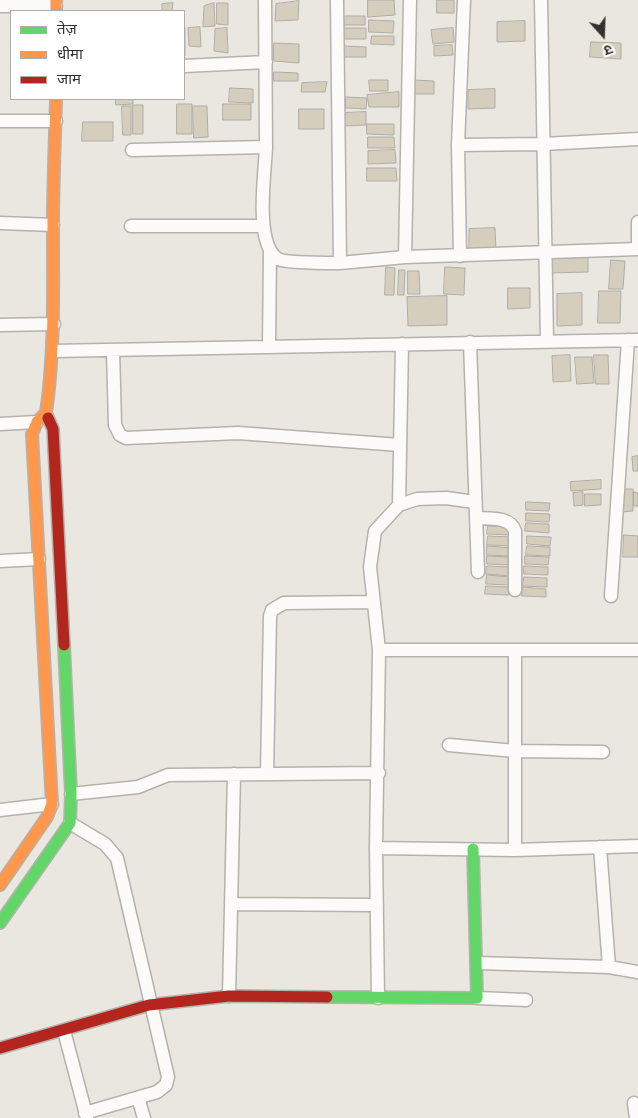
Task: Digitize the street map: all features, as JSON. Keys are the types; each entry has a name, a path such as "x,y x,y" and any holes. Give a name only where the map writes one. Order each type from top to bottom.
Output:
{"street":[{"path":"265,0 266,147 263,226 270,252 269,347"},
{"path":"337,0 340,263"},
{"path":"405,257 410,0"},
{"path":"460,256 458,145 464,0"},
{"path":"541,0 547,341"},
{"path":"0,6 56,6"},
{"path":"185,66 266,62"},
{"path":"0,923 70,823 72,794 53,429 46,413 54,324 53,224 56,100"},
{"path":"0,120 56,121"},
{"path":"458,145 543,144 638,139"},
{"path":"132,150 266,147"},
{"path":"270,252 280,260 340,263 405,257 638,249 638,222"},
{"path":"0,223 53,224"},
{"path":"131,226 263,226"},
{"path":"0,324 54,324"},
{"path":"53,351 633,340 611,596"},
{"path":"470,342 478,572"},
{"path":"399,505 402,344"},
{"path":"113,350 115,425 120,435 126,438 238,434 400,445"},
{"path":"0,885 47,817 52,804 32,434 36,422 46,413"},
{"path":"0,424 36,422"},
{"path":"378,998 376,848 379,773 379,650 370,567 375,531 399,505 417,499 446,498 475,502"},
{"path":"476,518 508,521 512,524 515,531 515,590"},
{"path":"0,561 39,560"},
{"path":"266,774 270,616 272,610 284,603 374,602"},
{"path":"379,650 638,650"},
{"path":"515,651 516,850"},
{"path":"449,745 515,751 603,752"},
{"path":"72,794 138,787 168,775 379,773"},
{"path":"229,996 234,774"},
{"path":"0,810 52,804"},
{"path":"64,1031 86,1116 157,1092 166,1085 168,1077 117,858 105,844 70,823"},
{"path":"376,848 516,850 638,846"},
{"path":"600,847 609,967"},
{"path":"473,849 478,998"},
{"path":"231,904 377,905"},
{"path":"477,963 609,967 638,972"},
{"path":"0,1048 150,1005 229,996 526,1000"},
{"path":"138,1098 144,1118"},
{"path":"634,1102 636,1118"}],"building":[{"path":"368,0 394,0 395,15 368,17"},
{"path":"437,0 454,0 454,13 437,13"},
{"path":"299,1 298,20 275,21 276,4"},
{"path":"173,3 172,10 162,10 162,4"},
{"path":"214,3 215,26 203,27 204,6"},
{"path":"217,3 228,3 228,25 217,24"},
{"path":"344,16 365,16 365,25 344,25"},
{"path":"369,20 394,21 393,33 369,32"},
{"path":"525,21 525,41 497,42 497,22"},
{"path":"200,27 201,47 189,46 188,28"},
{"path":"227,28 228,53 214,51 215,29"},
{"path":"343,28 366,28 366,39 343,39"},
{"path":"453,28 454,42 433,44 431,30"},
{"path":"372,36 394,36 394,45 371,44"},
{"path":"591,42 621,43 621,59 590,57"},
{"path":"274,43 299,44 299,63 274,61"},
{"path":"452,45 453,55 434,56 434,46"},
{"path":"343,46 366,47 366,57 343,57"},
{"path":"274,72 298,73 298,81 274,81"},
{"path":"369,80 388,80 388,91 370,91"},
{"path":"413,80 434,81 434,94 413,94"},
{"path":"327,82 325,92 301,92 302,83"},
{"path":"230,88 253,89 253,103 229,102"},
{"path":"495,89 495,108 468,109 468,90"},
{"path":"399,92 399,107 369,107 367,95"},
{"path":"346,97 367,98 366,109 346,108"},
{"path":"116,100 133,100 133,104 116,105"},
{"path":"177,104 192,104 192,134 177,134"},
{"path":"223,104 251,104 251,120 223,120"},
{"path":"133,105 143,105 143,134 133,134"},
{"path":"122,106 131,106 131,135 123,135"},
{"path":"193,106 207,106 208,137 194,138"},
{"path":"299,109 324,109 324,129 299,129"},
{"path":"366,112 366,125 344,126 343,113"},
{"path":"83,122 113,122 113,141 82,141"},
{"path":"367,124 394,124 394,135 367,134"},
{"path":"368,137 394,137 395,148 368,148"},
{"path":"395,150 396,163 368,164 368,151"},
{"path":"367,168 396,168 397,181 367,181"},
{"path":"495,228 496,250 469,251 469,229"},
{"path":"588,258 588,272 548,273 548,259"},
{"path":"611,260 625,261 623,289 609,289"},
{"path":"386,267 395,268 394,295 385,295"},
{"path":"445,267 465,268 464,295 444,294"},
{"path":"399,270 405,270 404,295 398,295"},
{"path":"408,271 419,271 420,294 408,294"},
{"path":"508,288 530,288 530,308 508,309"},
{"path":"599,291 621,291 620,323 598,323"},
{"path":"582,293 582,325 557,326 557,294"},
{"path":"447,296 447,325 408,326 407,297"},
{"path":"570,355 571,381 553,382 552,356"},
{"path":"594,355 608,355 609,384 596,384"},
{"path":"575,357 592,357 594,383 577,384"},
{"path":"638,456 638,471 633,471 632,457"},
{"path":"601,480 601,489 571,491 570,482"},
{"path":"620,489 633,489 633,511 621,512"},
{"path":"583,492 583,505 574,506 573,493"},
{"path":"634,492 638,493 638,506 634,506"},
{"path":"585,494 601,494 601,505 585,506"},
{"path":"526,502 550,503 549,511 526,510"},
{"path":"526,513 550,514 549,522 526,521"},
{"path":"526,523 549,524 549,533 525,531"},
{"path":"488,526 511,527 511,535 487,534"},
{"path":"624,535 638,536 638,557 623,557"},
{"path":"488,536 511,537 511,546 487,545"},
{"path":"527,536 551,537 550,546 527,544"},
{"path":"487,546 510,548 510,556 487,555"},
{"path":"527,546 550,547 550,556 526,555"},
{"path":"487,556 511,557 510,565 487,564"},
{"path":"525,556 549,557 548,565 525,564"},
{"path":"487,566 510,567 510,576 486,574"},
{"path":"524,566 548,567 548,575 524,574"},
{"path":"487,575 510,577 510,585 486,584"},
{"path":"524,577 547,578 547,587 523,586"},
{"path":"486,586 509,587 509,595 485,594"},
{"path":"523,587 546,589 546,597 522,596"}],"traffic: fast":[{"path":"0,923 70,823 71,794 64,645"},
{"path":"327,997 477,998 473,849"}],"traffic: slow":[{"path":"56,0 56,10"},
{"path":"48,418 46,413 53,320 56,100"},
{"path":"0,885 47,817 52,804 32,434 37,422 46,413"}],"traffic: jam":[{"path":"48,418 53,429 64,645"},
{"path":"0,1048 149,1005 229,996 327,997"}]}
